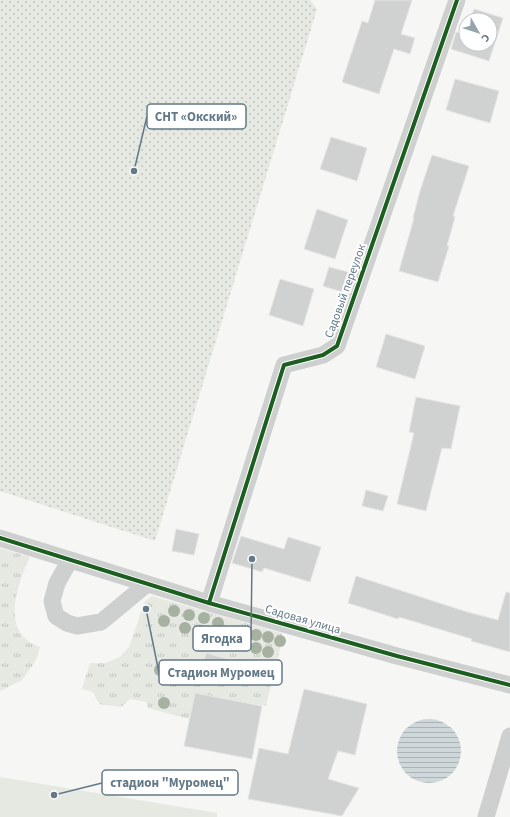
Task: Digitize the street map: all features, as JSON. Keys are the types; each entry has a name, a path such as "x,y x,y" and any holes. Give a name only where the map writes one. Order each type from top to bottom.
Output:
{"street":[{"name":"Садовый переулок","path":"209,603 284,365 323,355 337,346 457,0"},
{"name":"Садовая улица","path":"0,538 209,603 397,656 510,685"},
{"path":"70,560 57,583 52,602 56,616 67,623 77,626 101,622 147,584"},
{"path":"486,817 510,736"}],"green space":[{"path":"0,0 310,0 317,9 155,541 0,491"},
{"path":"0,548 30,557 16,595 16,620 20,632 28,641 40,647 36,660 22,680 0,691"},
{"path":"152,596 281,633 283,637 266,706 195,693 189,719 148,708 146,702 130,699 121,707 99,704 93,692 82,689 90,663 106,663 121,656 129,647 145,601"},
{"path":"0,777 217,813 217,817 0,817"}],"shaded area":[{"path":"429,719 441,722 452,728 458,739 461,751 458,763 452,774 441,780 429,783 417,780 406,774 400,763 397,751 400,739 406,728 417,722"}],"building":[{"path":"375,0 412,0 401,34 415,38 410,54 394,49 379,94 342,82 362,21 368,23"},
{"path":"474,9 484,12 473,12"},
{"path":"498,16 503,18 498,33"},
{"path":"456,32 458,33 458,51 451,49"},
{"path":"460,52 492,52 489,61"},
{"path":"455,79 499,91 490,123 446,110"},
{"path":"331,137 367,148 357,181 320,169"},
{"path":"432,155 469,166 453,216 455,217 447,246 449,246 438,282 399,271 420,191"},
{"path":"317,209 348,220 335,259 304,249"},
{"path":"329,267 348,272 342,292 323,286"},
{"path":"280,279 314,289 303,326 269,315"},
{"path":"386,334 425,346 415,379 376,367"},
{"path":"416,397 460,406 451,449 442,448 426,511 397,504 414,433 409,432"},
{"path":"366,490 388,496 383,511 362,506"},
{"path":"176,529 199,534 194,555 172,551"},
{"path":"241,536 284,549 288,537 321,547 310,582 264,568 262,572 232,563"},
{"path":"356,576 467,612 498,620 506,592 510,593 510,652 471,641 472,639 399,617 398,619 348,603"},
{"path":"206,653 231,660 226,675 202,668"},
{"path":"304,689 367,704 355,755 338,751 328,779 359,788 342,816 248,799 259,748 288,754"},
{"path":"195,693 262,706 252,759 184,746"}],"cycle path":[{"path":"209,603 284,365 323,355 337,346 457,0"},
{"path":"0,538 209,603 397,656 510,685"}],"place":[{"name":"СНТ «Окский»","path":"134,171"},
{"name":"Ягодка","path":"252,559"},
{"name":"Стадион Муромец","path":"146,609"},
{"name":"стадион \"Муромец\"","path":"54,795"}]}
